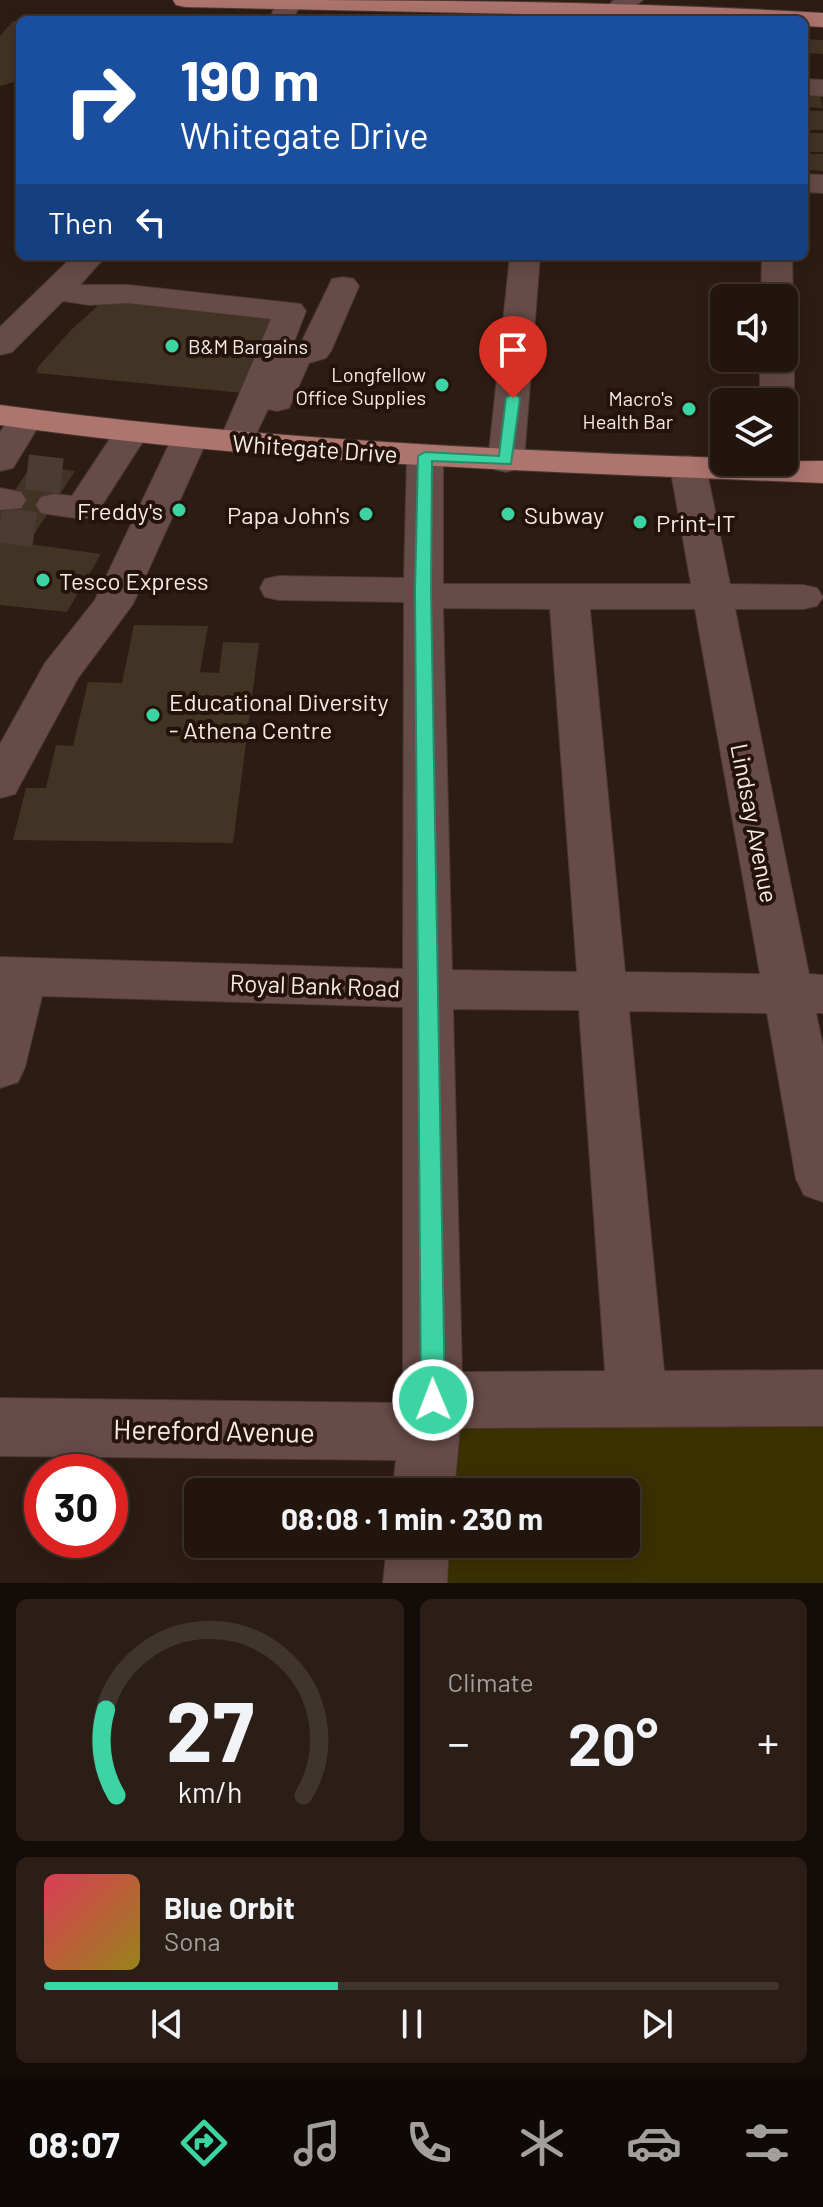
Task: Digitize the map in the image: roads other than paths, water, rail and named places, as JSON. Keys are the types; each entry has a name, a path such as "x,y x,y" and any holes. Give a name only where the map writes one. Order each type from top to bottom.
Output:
{"main road":[{"path":"185,0 286,7 621,6 733,16"},
{"name":"Whitegate Drive","path":"13,417 190,438 425,456 710,467"},
{"name":"Whitegate Drive","path":"798,469 823,472"}],"street":[{"path":"6,333 87,260"},
{"path":"506,461 525,260"},
{"path":"777,260 777,284"},
{"path":"248,443 295,357 314,351 343,286"},
{"path":"57,290 90,296 128,294 290,311 248,443"},
{"path":"7,480 13,417"},
{"path":"70,500 131,432"},
{"path":"0,783 60,673 113,604 190,438"},
{"path":"424,1478 431,1416 423,593 425,456"},
{"name":"Lindsay Avenue","path":"688,467 712,597 805,994 823,1179"},
{"path":"279,588 569,597 803,597"},
{"path":"569,597 637,1399"},
{"path":"0,1067 11,976"},
{"name":"Royal Bank Road","path":"11,976 428,989 805,994"},
{"name":"Hereford Avenue","path":"0,1427 431,1416 637,1399 823,1398"},
{"path":"415,1583 417,1558"}],"tunnel":[{"path":"27,472 73,477"},
{"path":"0,525 37,530"}],"place":[{"name":"B&M Bargains","path":"172,346"},
{"name":"Longfellow Office Supplies","path":"442,385"},
{"name":"Macro's Health Bar","path":"689,409"},
{"name":"Freddy's","path":"179,510"},
{"name":"Papa John's","path":"366,514"},
{"name":"Subway","path":"508,514"},
{"name":"Print-IT","path":"640,522"},
{"name":"Tesco Express","path":"43,580"},
{"name":"Educational Diversity - Athena Centre","path":"153,715"}]}
